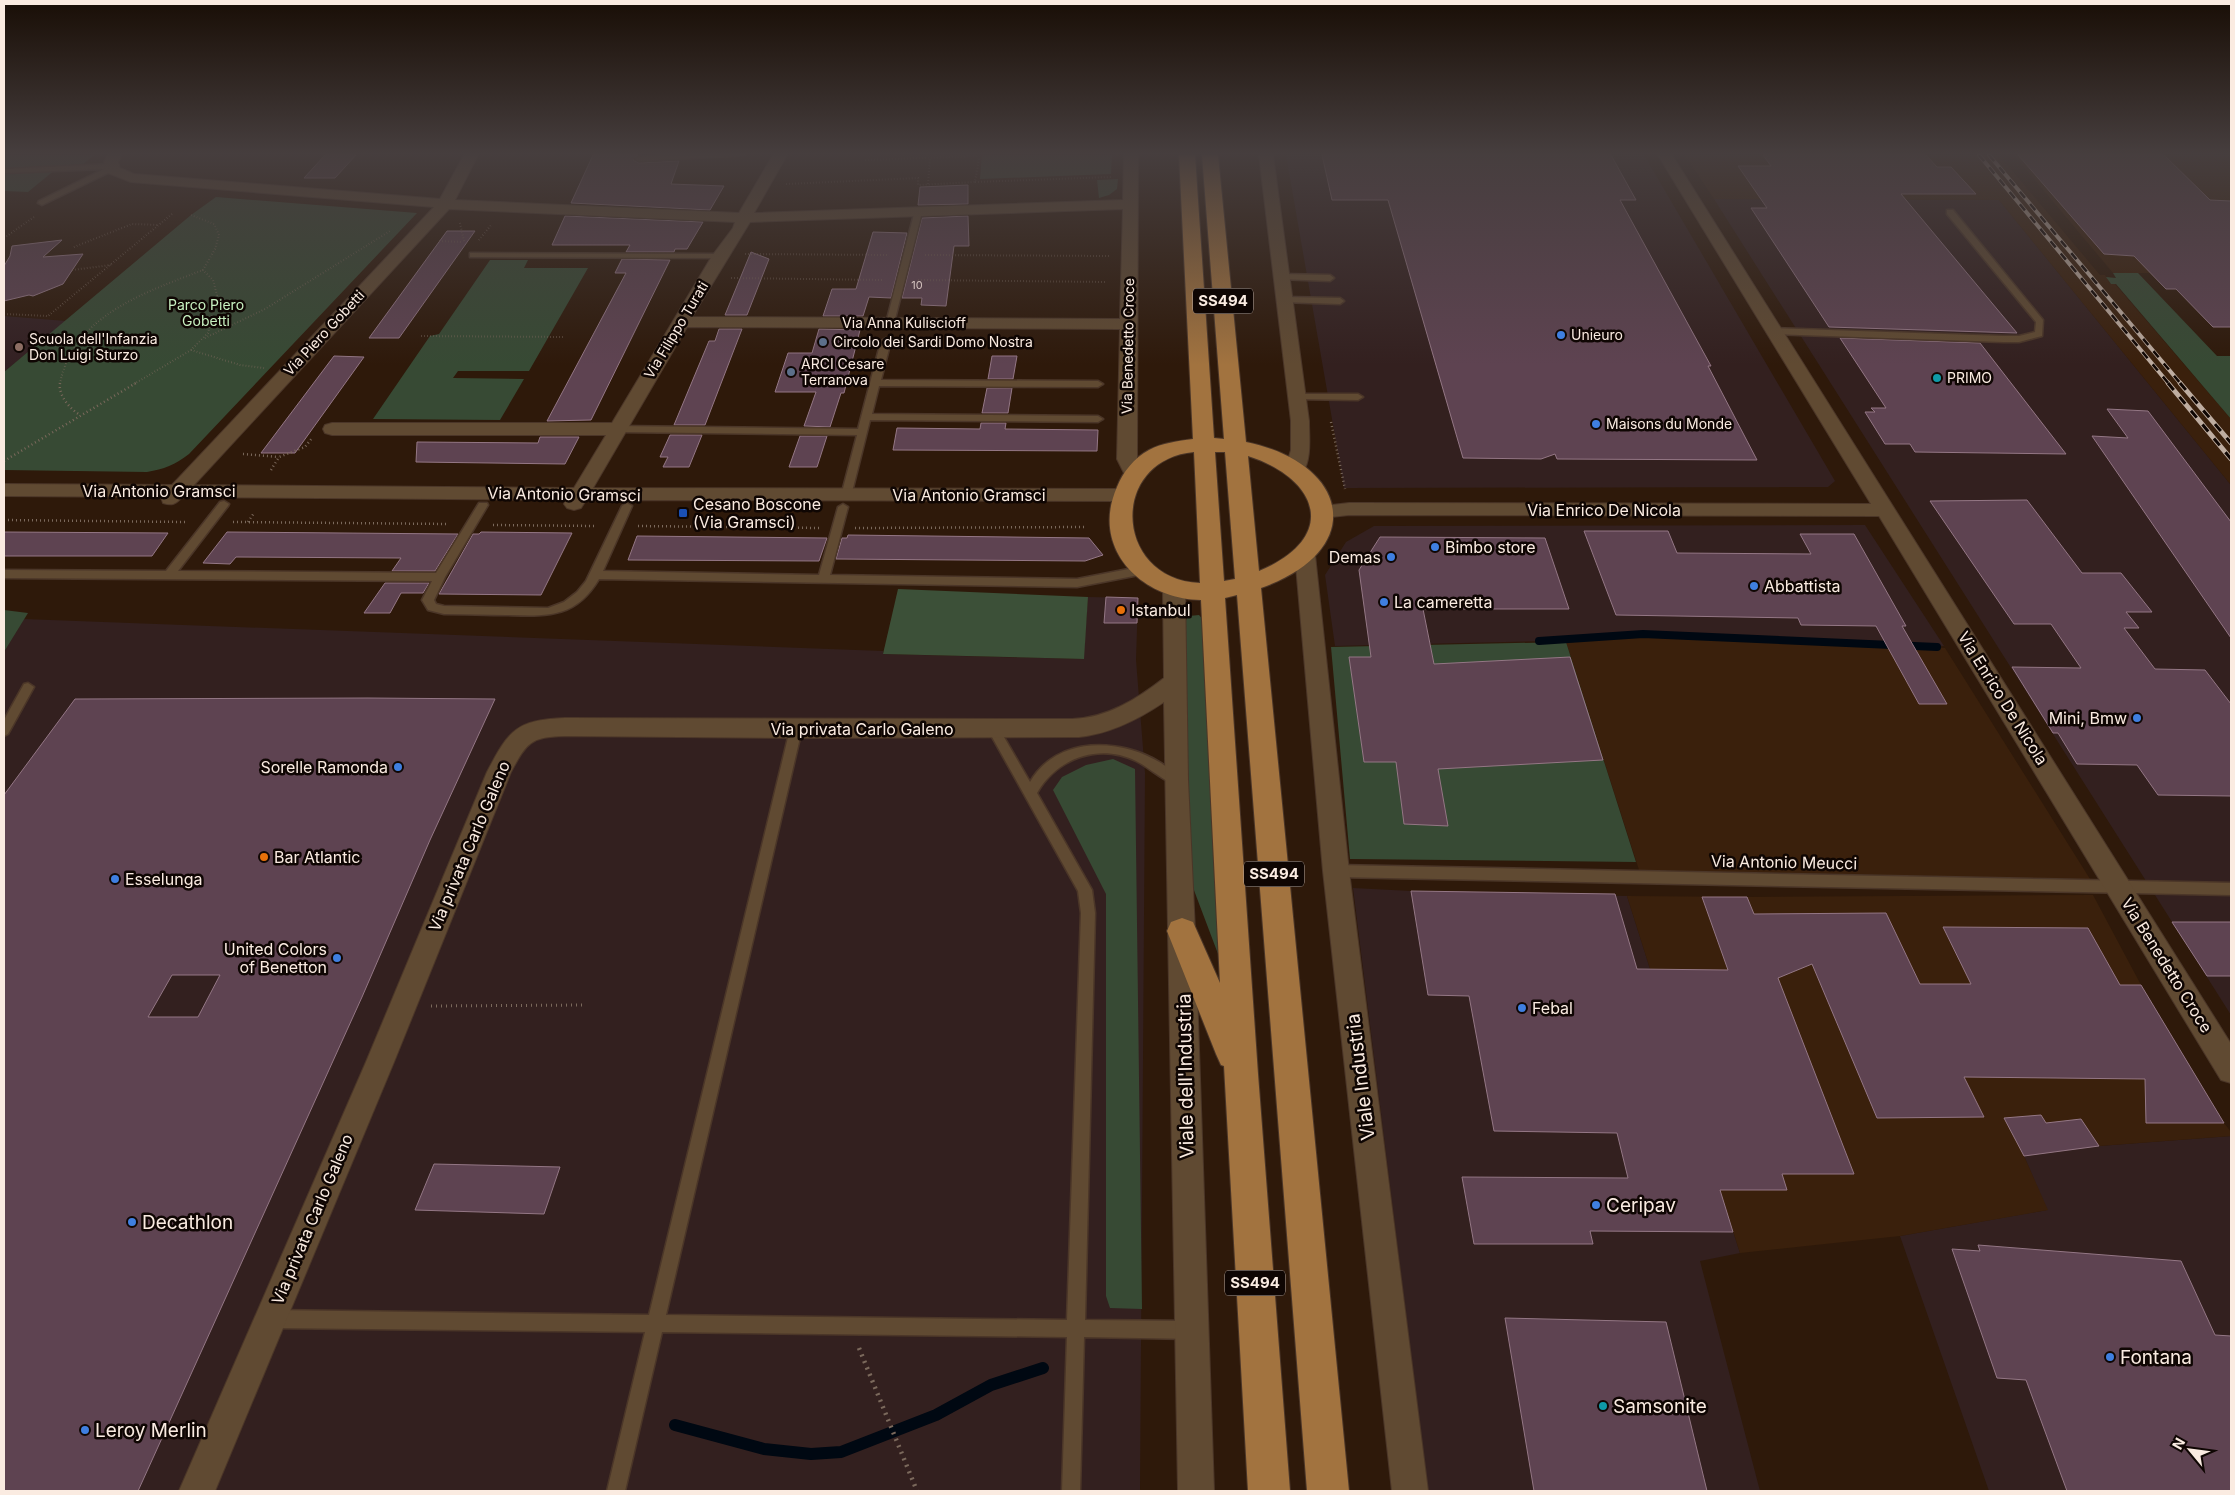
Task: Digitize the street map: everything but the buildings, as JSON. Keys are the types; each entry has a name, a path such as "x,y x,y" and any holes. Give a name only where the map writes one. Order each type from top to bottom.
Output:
{"main road":[{"name":"SS494","path":"1192,225 1241,1074 1269,1491"},
{"name":"SS494","path":"1216,225 1328,1491"},
{"path":"1204,445 1236,446 1271,457 1294,470 1316,492 1322,512 1320,531 1314,544 1305,555 1294,563 1248,586 1212,591 1174,589 1144,570 1131,555 1124,542 1127,493 1146,461 1167,450 1204,445"},
{"path":"1182,931 1241,1074"}],"street":[{"name":"Via Piero Gobetti","path":"172,497 425,225"},
{"name":"Via Filippo Turati","path":"577,499 720,256 742,225"},
{"name":"Via Benedetto Croce","path":"1127,493 1129,225"},
{"path":"1275,225 1300,421 1300,450 1294,470"},
{"name":"Via Enrico De Nicola","path":"1708,225 1887,510 2118,886"},
{"name":"Via Anna Kuliscioff","path":"681,322 1127,324"},
{"path":"332,428 617,429"},
{"name":"Via Antonio Gramsci","path":"4,490 172,497 845,501"},
{"name":"Via Antonio Gramsci","path":"4,503 172,497 224,504 483,505 577,499 627,506 1127,493"},
{"name":"Via Enrico De Nicola","path":"1322,512 1349,509 1887,510"},
{"name":"Viale Industria","path":"1305,555 1336,871 1410,1491"},
{"path":"1174,589 1175,671"},
{"name":"Via privata Carlo Galeno","path":"197,1491 380,1062 489,795 499,772 518,739 524,733 536,728 557,727 796,729 1065,728 1093,726 1123,715 1154,698 1175,671"},
{"name":"Viale dell'Industria","path":"1175,671 1176,780 1182,931 1196,1491"},
{"name":"Via Benedetto Croce","path":"2118,886 2231,1070"}],"lane":[{"path":"890,323 915,225"},
{"path":"1774,331 2003,339 2026,338 2039,334 2040,322 1960,225"},
{"path":"474,255 720,256"},
{"path":"1282,277 1330,278"},
{"path":"1284,300 1340,301"},
{"path":"824,578 886,341"},
{"path":"876,382 1098,384"},
{"path":"1297,397 1358,397"},
{"path":"867,417 1098,419"},
{"path":"617,429 863,432"},
{"path":"168,575 224,504"},
{"path":"483,505 439,577 428,600 432,607 444,610 548,612 574,602 586,590 595,575 627,506"},
{"path":"595,575 1077,583 1144,570"},
{"path":"4,574 439,577"},
{"path":"4,731 28,687"},
{"path":"993,728 1085,890 1088,913 1071,1491"},
{"path":"616,1491 796,729"},
{"path":"1030,793 1035,781 1045,769 1069,753 1106,748 1126,752 1157,767 1176,780"},
{"name":"Via Antonio Meucci","path":"1336,871 2231,889"},
{"path":"270,1319 1192,1330"}],"path":[{"path":"4,238 22,225"},
{"path":"74,247 130,225"},
{"path":"153,225 159,225"},
{"path":"4,314 48,316 159,225"},
{"path":"80,415 70,409 59,387 68,354 82,334 116,308 140,295 203,270 218,242 218,230 212,225"},
{"path":"4,461 191,350 203,340 266,309 392,229"},
{"path":"410,241 478,242 474,255"},
{"path":"72,270 112,265"},
{"path":"203,270 214,280 218,295 208,333 203,340"},
{"path":"421,336 563,337"},
{"path":"191,350 240,365 289,371"},
{"path":"1332,422 1349,509"},
{"path":"237,454 280,457 305,447 317,433 332,428"},
{"path":"276,472 270,470 280,457"},
{"path":"248,522 254,513"},
{"path":"4,520 837,528 1087,527"},
{"path":"460,1006 586,1005"},
{"path":"850,1327 917,1491"}],"shaded area":[{"path":"1298,225 1685,225 1835,481 1828,487 1344,488"},
{"path":"1730,225 2019,225 2231,485 2231,1015"},
{"path":"2019,225 2058,225 2100,275 2105,275 2111,284 2115,284 2231,419 2231,485"},
{"path":"2073,225 2231,225 2231,273 2113,273"},
{"name":"Scuola dell'Infanzia Don Luigi Sturzo","path":"4,316 66,321 4,372"},
{"path":"1865,525 1944,646 1642,633 1548,641 1335,646 1325,575 1346,542 1374,526"},
{"path":"1088,597 1138,598 1136,660 1145,773 1140,1491 4,1491 4,652 24,619 883,651 883,654 1083,659"},
{"path":"1644,636 1945,648 2090,879 1639,870 1566,642"},
{"path":"1353,888 1627,896 1740,1253 1700,1261 1760,1491 1428,1491"},
{"path":"2093,895 2141,985 2231,1132 2231,1136 2099,1146 2024,1156 2048,1210 1900,1236 1740,1253 1627,896"},
{"path":"2231,1136 2231,1491 1989,1491 1900,1236 2047,1210 2024,1156 2099,1146"}],"green space":[{"name":"Parco Piero Gobetti","path":"179,225 406,225 189,454 164,468 147,472 4,470 4,372"},
{"path":"490,260 528,260 524,268 588,268 529,371 458,371 453,378 524,379 500,420 373,419 430,336 439,334"},
{"path":"2113,273 2138,273 2217,356 2231,356 2231,419 2116,284 2111,284 2106,277 2116,278"},
{"path":"898,589 1088,597 1084,659 883,654"},
{"path":"4,610 28,613 4,652"},
{"path":"1199,615 1206,623 1226,975 1192,885 1183,624 1189,616"},
{"path":"1566,642 1636,862 1350,859 1331,647"},
{"path":"1113,759 1135,769 1142,1309 1110,1308 1106,1296 1106,894 1053,790 1062,777 1086,765"}],"waterway":[{"path":"1539,641 1643,634 1937,647"},
{"path":"675,1425 764,1449 811,1454 841,1452 936,1415 991,1385 1043,1368"}],"railway":[{"path":"2037,225 2169,384"},
{"path":"2047,225 2181,384"},
{"path":"2168,383 2231,459"},
{"path":"2180,383 2231,443"}],"place":[{"name":"Unieuro","path":"1561,335"},
{"name":"Circolo dei Sardi Domo Nostra","path":"823,342"},
{"name":"Scuola dell'Infanzia Don Luigi Sturzo","path":"19,347"},
{"name":"ARCI Cesare Terranova","path":"791,372"},
{"name":"PRIMO","path":"1937,378"},
{"name":"Maisons du Monde","path":"1596,424"},
{"name":"Cesano Boscone (Via Gramsci)","path":"683,513"},
{"name":"Bimbo store","path":"1435,547"},
{"name":"Demas","path":"1391,557"},
{"name":"Abbattista","path":"1754,586"},
{"name":"La cameretta","path":"1384,602"},
{"name":"Istanbul","path":"1121,610"},
{"name":"Mini, Bmw","path":"2137,718"},
{"name":"Sorelle Ramonda","path":"398,767"},
{"name":"Bar Atlantic","path":"264,857"},
{"name":"Esselunga","path":"115,879"},
{"name":"United Colors of Benetton","path":"337,958"},
{"name":"Febal","path":"1522,1008"},
{"name":"Ceripav","path":"1596,1205"},
{"name":"Decathlon","path":"132,1222"},
{"name":"Fontana","path":"2110,1357"},
{"name":"Samsonite","path":"1603,1406"},
{"name":"Leroy Merlin","path":"85,1430"}]}
